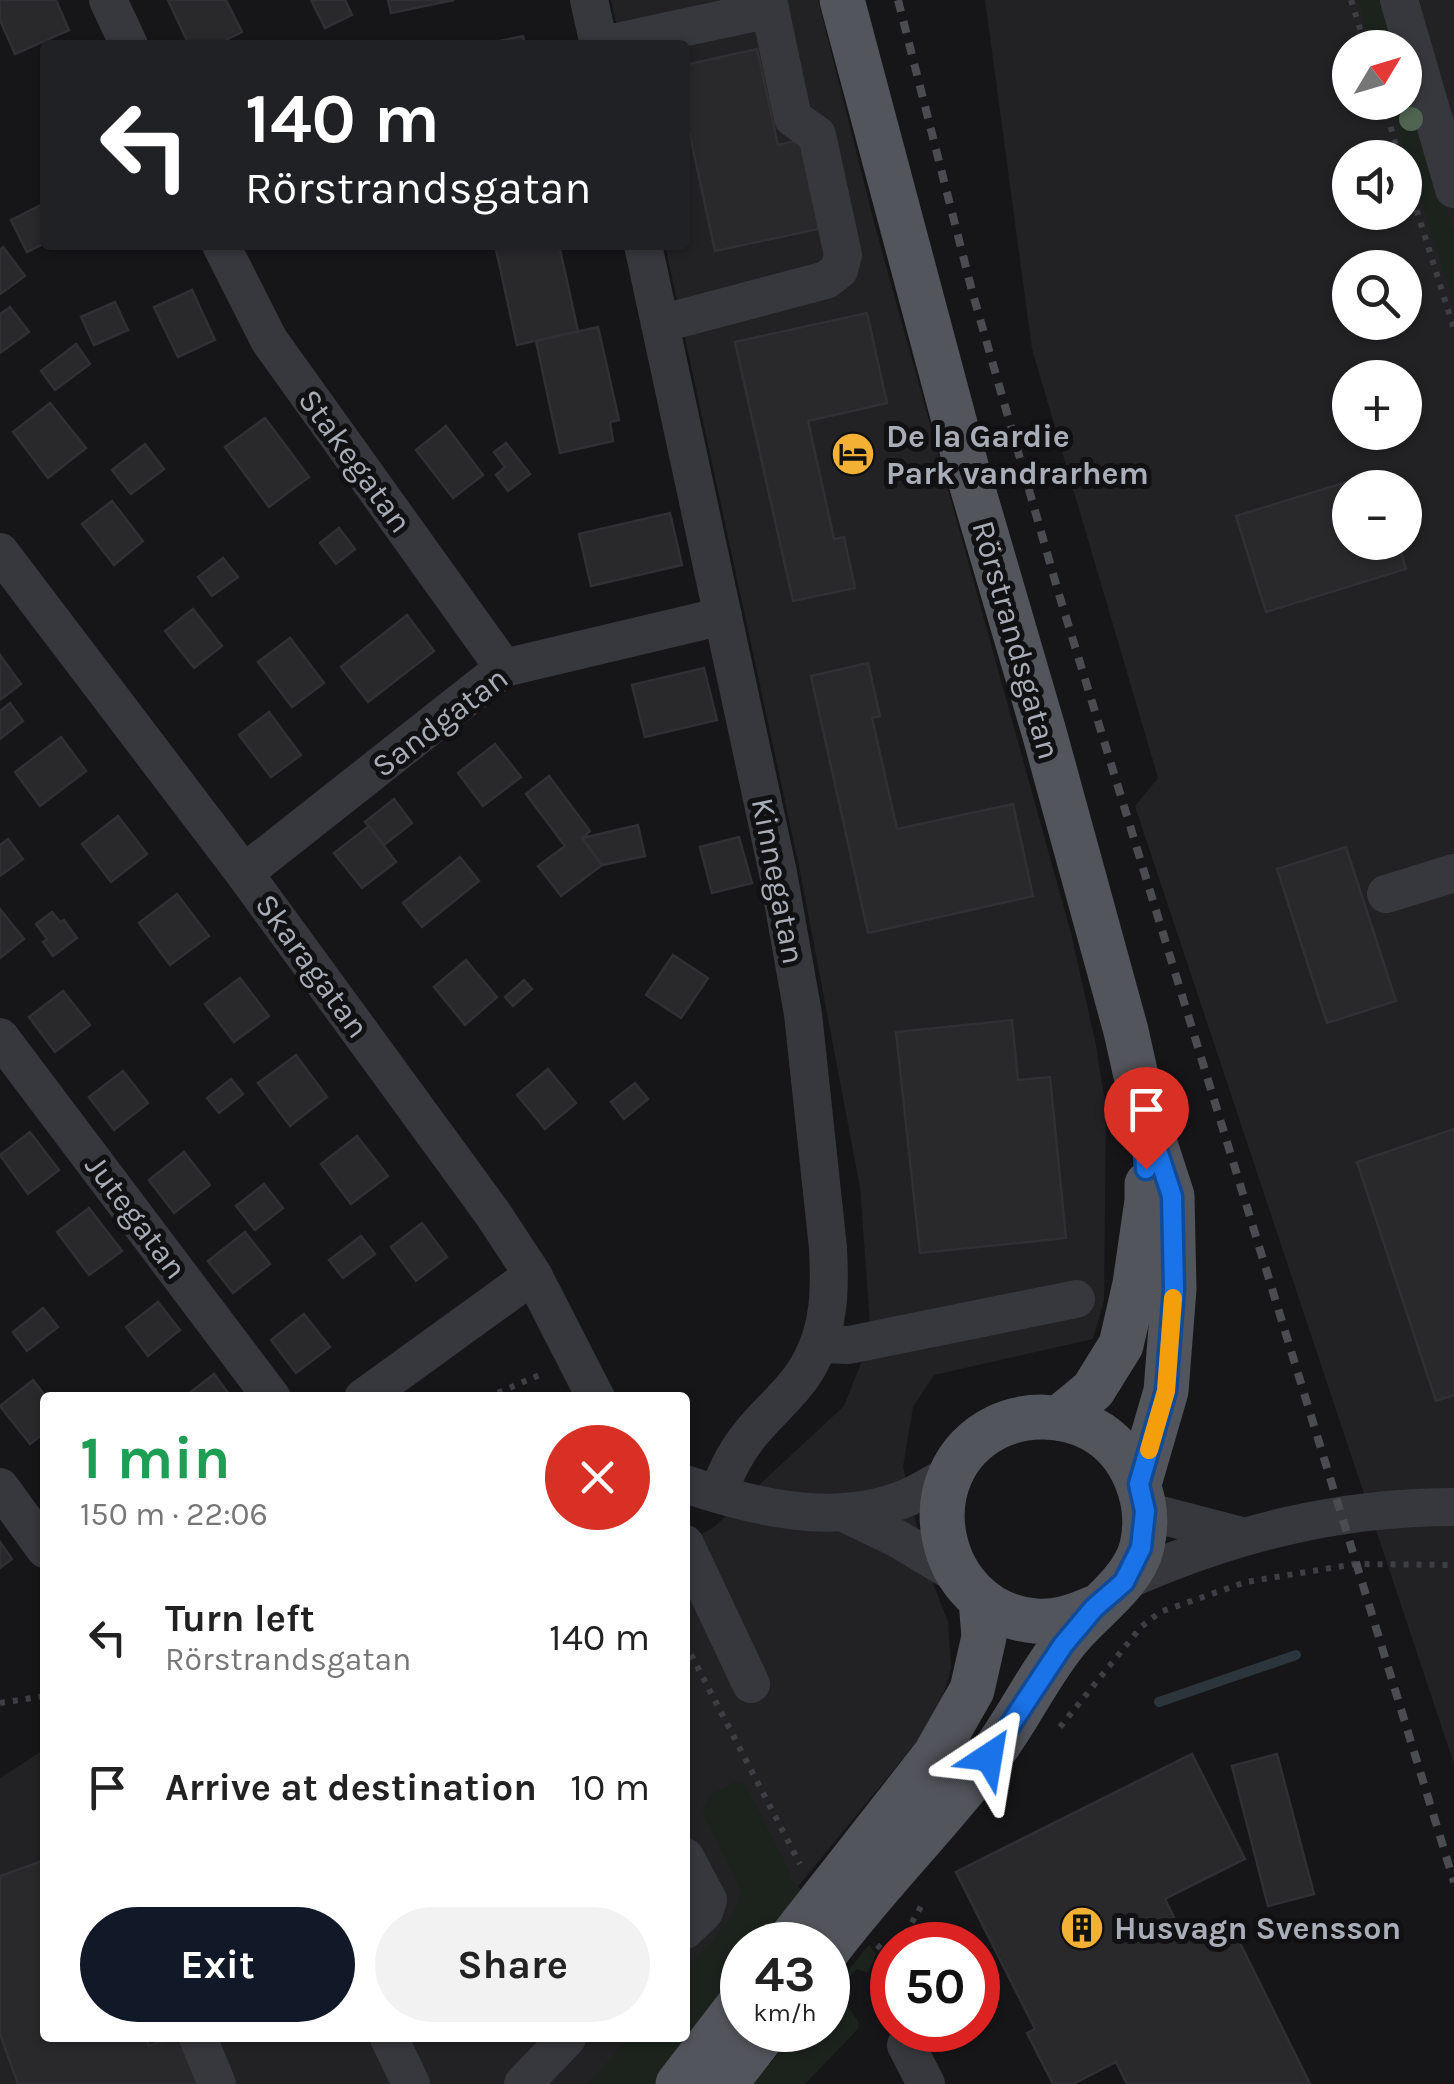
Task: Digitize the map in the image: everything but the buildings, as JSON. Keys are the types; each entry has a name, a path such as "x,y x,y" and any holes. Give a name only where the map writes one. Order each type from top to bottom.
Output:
{"main road":[{"name":"Rörstrandsgatan","path":"834,1922 989,1757 1063,1645 1109,1595 1141,1548 1142,1498 1166,1391 1174,1289 1172,1196 1143,1107 1126,1031 922,306 842,0"},
{"name":"Rörstrandsgatan","path":"1059,1418 1093,1390 1121,1345 1148,1200 1143,1107"},
{"path":"951,1474 970,1447 996,1428 1027,1418 1059,1418 1093,1430 1121,1452 1142,1498"},
{"name":"Rörstrandsgatan","path":"834,1922 972,1690 984,1637 969,1588 944,1543 942,1507 951,1474"},
{"path":"969,1588 1007,1615 1036,1621 1066,1619 1109,1595"},
{"path":"678,2084 720,2030"},
{"path":"725,2084 749,2052"}],"street":[{"path":"108,0 127,40"},
{"path":"589,0 600,40"},
{"path":"1399,0 1454,189"},
{"path":"621,40 769,4 793,118 817,135 843,256 839,270 826,280 660,324"},
{"name":"Stakegatan","path":"224,250 269,340 504,668"},
{"name":"Kinnegatan","path":"645,250 778,873 803,1014 830,1285 820,1344 796,1384 729,1464 694,1488"},
{"name":"Skaragatan","path":"0,552 13,597 244,873 493,1214 532,1275 593,1392"},
{"name":"Sandgatan","path":"244,873 504,668 723,616"},
{"path":"1386,894 1454,872"},
{"name":"Jutegatan","path":"0,1037 267,1392"},
{"path":"371,1392 532,1275"},
{"path":"820,1344 849,1345 1076,1299"},
{"path":"694,1488 795,1510 846,1514 903,1500 951,1474"},
{"path":"0,1487 40,1541"},
{"path":"1142,1498 1241,1536"},
{"path":"1109,1595 1241,1536 1339,1516 1454,1507"},
{"path":"846,1514 898,1539 969,1588"},
{"path":"690,1555 751,1684"},
{"path":"690,1866 708,1900 704,1912 690,1925"},
{"path":"200,2042 217,2084"},
{"path":"391,2042 411,2084"},
{"path":"523,2084 563,2042"},
{"path":"910,2052 926,2084"}],"path":[{"path":"1351,0 1360,30"},
{"path":"1422,227 1454,329"},
{"path":"500,1392 545,1372"},
{"path":"1056,1733 1141,1627 1160,1612 1246,1582 1355,1564 1454,1565"},
{"path":"690,1653 834,1922"},
{"path":"0,1703 40,1697"},
{"path":"912,1922 932,1891"}],"shaded area":[{"path":"611,0 818,0 875,226 1071,933 1106,1109 1104,1300 1093,1339 934,1375 913,1407 903,1467 926,1565 948,1622 951,1668 937,1717 769,1922 720,1922 720,1976 690,2018 690,1541 714,1527 844,1406 871,1338 860,1187 799,866 666,250 690,250 690,40 620,40"},
{"path":"985,0 1454,0 1454,1764 1135,806 1158,778 1032,349"},
{"path":"1357,0 1380,0 1390,30 1367,30"},
{"path":"1395,120 1418,120 1454,232 1454,304 1422,204 1422,140 1402,140"},
{"path":"40,1752 40,2042 672,2042 637,2084 0,2084 0,1778"},
{"path":"737,1781 745,1784 790,1873 789,1878 803,1891 788,1922 727,1922 739,1900 740,1889 701,1810 708,1796"},
{"path":"720,1931 720,2012 660,2084 588,2084 625,2042 690,2042 690,1965"},
{"path":"869,1945 868,1973 857,1969 850,1977 850,1968"},
{"path":"850,2009 859,2023 850,2037"},
{"path":"780,2052 836,2052 805,2084 753,2084"}],"waterway":[{"path":"1159,1702 1296,1655"}],"railway":[{"path":"898,0 972,291 1058,591 1454,1882"}],"slow traffic":[{"path":"1149,1450 1166,1391 1173,1298"}],"place":[{"name":"De la Gardie Park vandrarhem","path":"853,454"},
{"name":"Husvagn Svensson","path":"1082,1928"}],"route":[{"path":"989,1757 1063,1645 1094,1608 1124,1582 1141,1548 1145,1511 1139,1484 1166,1391 1174,1289 1172,1196 1143,1107 1146,1169"}]}
